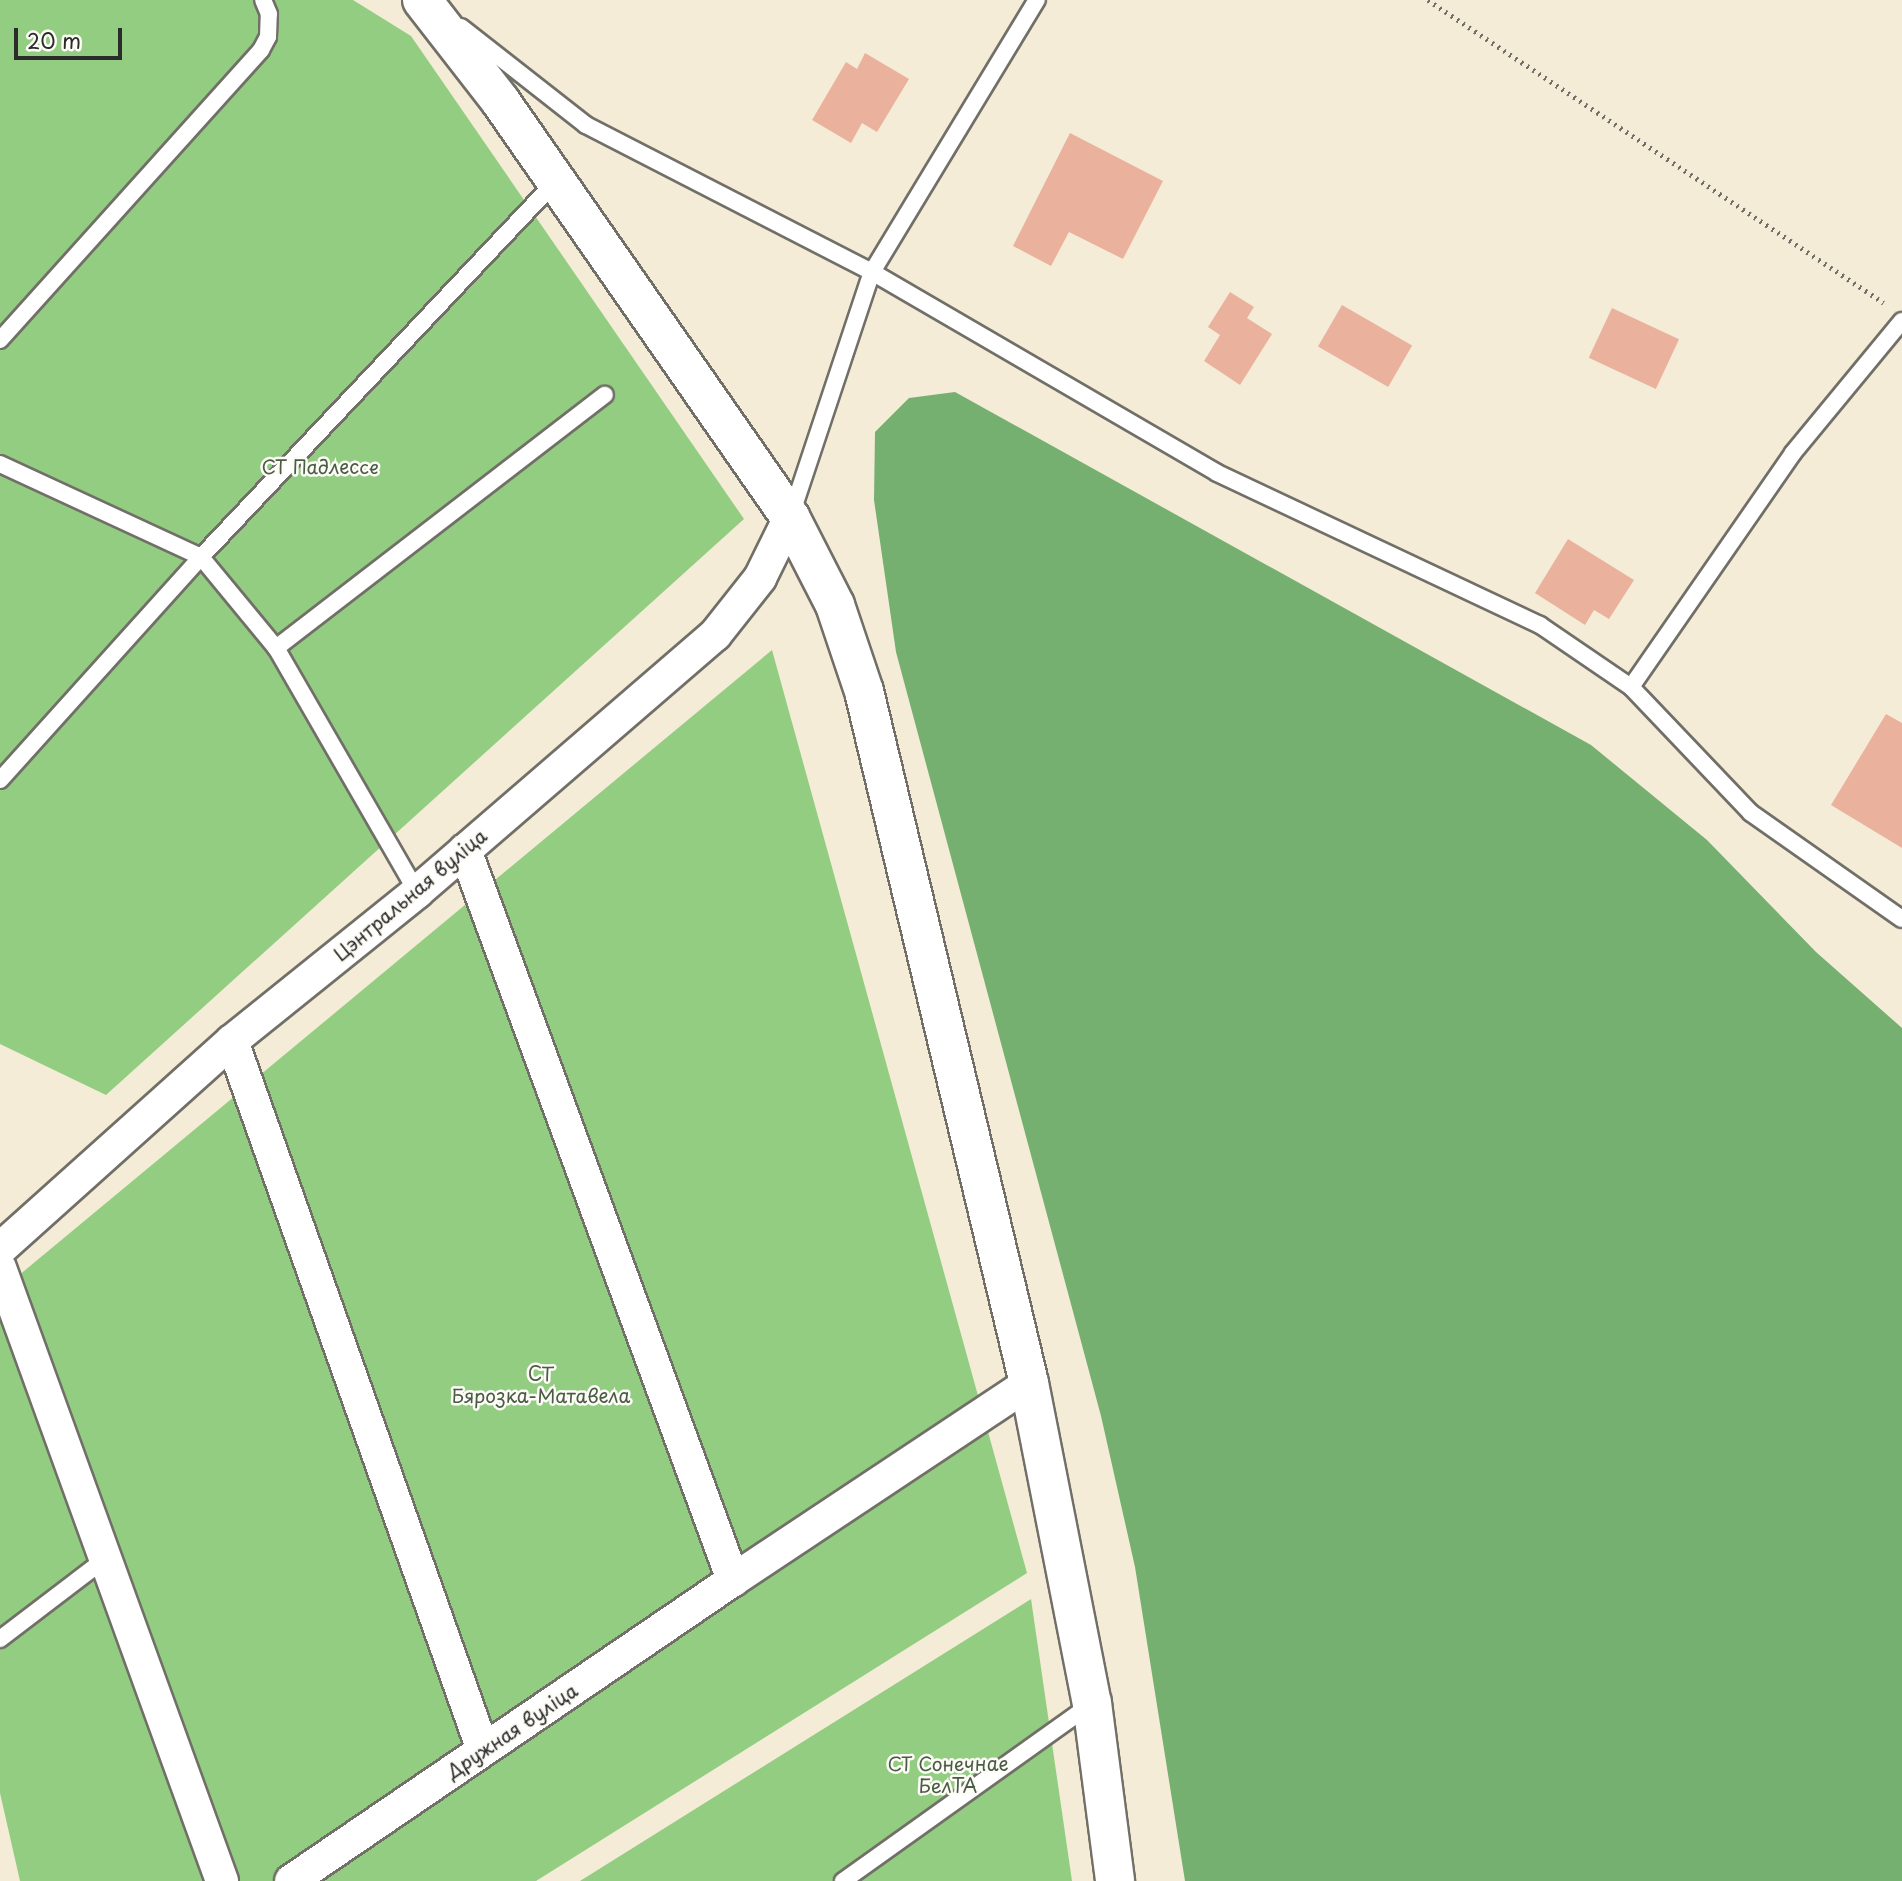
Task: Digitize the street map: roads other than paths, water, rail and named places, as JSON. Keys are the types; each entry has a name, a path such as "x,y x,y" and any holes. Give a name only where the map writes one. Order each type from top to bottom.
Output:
{"street":[{"path":"424,1 556,181 790,517 835,605 864,691 1029,1383 1092,1703 1115,1881"},
{"name":"Цэнтральная вуліца","path":"0,1249 232,1041 417,892 715,635 760,578 790,517"},
{"path":"465,850 733,1580"},
{"path":"232,1041 483,1750"},
{"path":"0,1268 222,1881"},
{"name":"Дружная вуліца","path":"291,1881 733,1580 1029,1383"}],"lane":[{"path":"0,340 261,50 268,37 269,14 263,0"},
{"path":"790,517 872,272 1037,0"},
{"path":"424,1 586,125 872,272 1217,473 1540,625 1631,687 1751,813 1902,919"},
{"path":"0,780 201,557 556,181"},
{"path":"1631,687 1793,453 1902,321"},
{"path":"276,648 605,395"},
{"path":"0,464 201,557 276,648 417,892"},
{"path":"0,1639 105,1559"},
{"path":"842,1881 1092,1703"}],"park label":[{"name":"СТ Падлессе","path":"320,467"},
{"name":"СТ Бярозка-Матавела","path":"541,1385"},
{"name":"СТ Сонечнае БелТА","path":"948,1775"}]}
